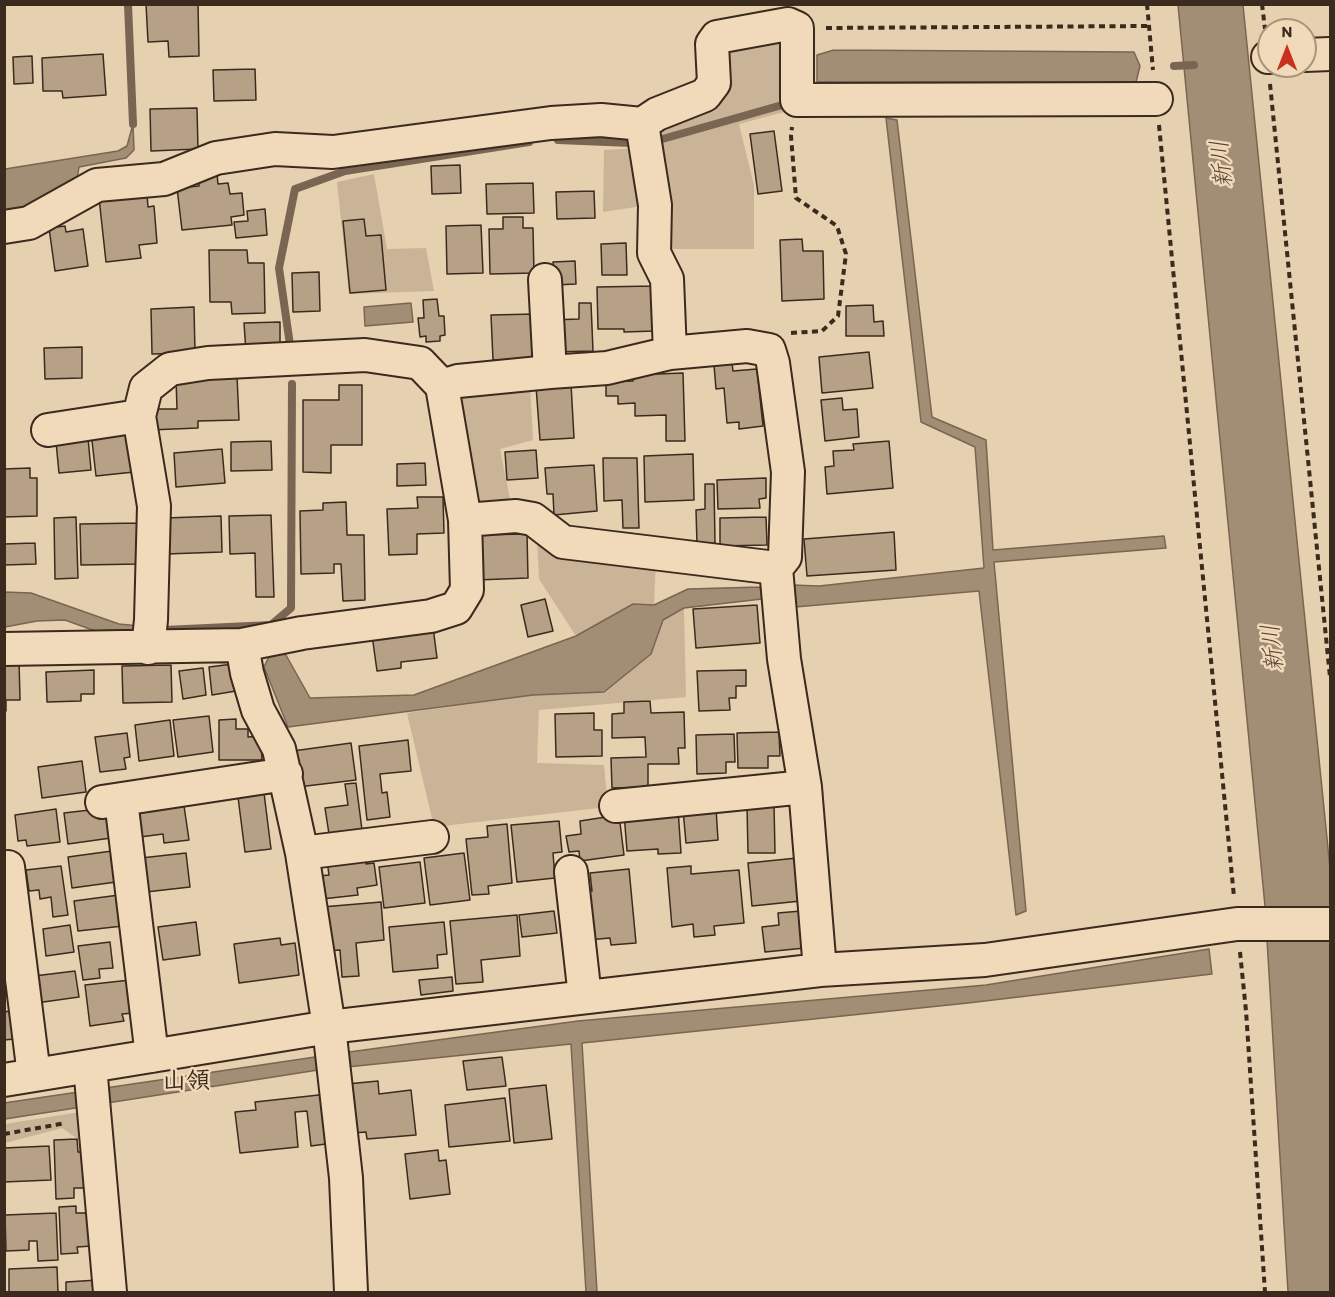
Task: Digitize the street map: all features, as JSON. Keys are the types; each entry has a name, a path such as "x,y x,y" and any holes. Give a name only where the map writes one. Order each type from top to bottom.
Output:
{"street":[{"path":"4,227 29,223 97,185 164,179 216,158 275,149 333,152 551,123 601,120 642,124 657,114 705,95 714,83 712,44 717,37 788,24 797,28 797,100 1156,99"},
{"path":"642,124 655,205 654,253 667,279 670,353"},
{"path":"545,280 550,372"},
{"path":"442,386 458,381 607,368 670,353 747,346 769,350 773,363 788,472 785,557 776,568 784,659 805,787 820,970"},
{"path":"4,649 148,648 242,645 302,633 431,616 456,608 467,590 465,520 442,386 420,363 365,355 208,363 170,369 146,388 139,416 154,506 151,620 148,648"},
{"path":"48,429 139,416"},
{"path":"465,520 516,516 533,519 563,542 776,568"},
{"path":"242,645 247,673 258,710 279,749 302,853 331,1050 346,1178 351,1293"},
{"path":"152,1056 111,801 286,774"},
{"path":"616,806 805,787"},
{"path":"302,853 432,837"},
{"path":"8,867 20,1077 90,1074 152,1056 331,1050 585,997 820,970 985,960 1237,924 1330,924"},
{"path":"571,872 585,997"},
{"path":"90,1074 110,1293"}],"path":[{"path":"1147,4 1246,1011 1265,1293"},
{"path":"797,28 1149,26"},
{"path":"1270,78 1330,677"},
{"path":"769,350 779,335 822,331 838,316 846,254 837,226 796,198 791,136 797,100"},
{"path":"4,1134 94,1119"}],"shaded area":[{"path":"787,35 788,111 739,124 754,185 754,249 661,249 661,203 603,212 604,150 654,147 659,124 726,93 724,44"},
{"path":"374,174 387,249 426,248 434,291 349,294 337,182"},
{"path":"530,383 533,440 500,449 511,504 475,504 454,393"},
{"path":"537,540 656,560 654,605 633,604 576,636 539,579"},
{"path":"684,608 686,697 539,710 537,763 604,765 608,807 434,827 407,713 533,695 604,692 651,654 663,620"},
{"path":"86,1111 90,1148 62,1128 5,1143 5,1124"}],"water":[{"name":"新川","path":"1178,5 1243,5 1330,868 1330,1292 1288,1292 1265,906"},
{"path":"834,50 1134,52 1140,66 1136,82 817,82 817,55"},
{"path":"886,118 897,120 932,417 986,440 993,550 1164,536 1166,548 994,562 1026,911 1016,915 979,591 795,607 792,585 819,586 984,568 975,447 921,422"},
{"path":"133,124 134,150 126,158 79,167 77,180 28,206 5,210 5,169 118,151 127,146"},
{"path":"411,303 413,322 365,326 364,307"},
{"path":"760,587 762,599 684,608 663,620 651,654 604,692 533,695 288,727 264,667 272,650 282,648 310,698 414,695 576,636 633,604 654,605 688,589"},
{"path":"4,592 31,593 119,624 140,626 136,635 109,636 65,620 37,621 5,627"},
{"path":"1209,949 1212,974 968,1003 582,1043 597,1292 586,1292 571,1044 318,1070 5,1119 4,1103 349,1052 578,1021 986,985"}],"building":[{"path":"146,4 198,4 199,56 169,57 168,41 148,42"},
{"path":"103,54 106,95 63,98 62,91 43,91 42,58"},
{"path":"32,56 33,83 14,84 13,57"},
{"path":"255,69 256,100 214,101 213,70"},
{"path":"197,108 198,149 151,151 150,109"},
{"path":"774,131 782,191 758,194 750,134"},
{"path":"460,165 461,193 432,194 431,166"},
{"path":"217,174 218,184 228,183 230,194 242,193 244,215 231,217 232,225 182,230 177,188 199,186 198,176"},
{"path":"533,183 534,213 487,214 486,184"},
{"path":"594,191 595,218 557,219 556,192"},
{"path":"147,194 148,207 154,206 157,243 139,245 141,258 106,262 99,198"},
{"path":"265,209 267,235 236,238 234,222 248,221 247,211"},
{"path":"503,217 523,217 523,228 533,228 534,273 490,274 489,229 503,229"},
{"path":"364,219 366,236 381,235 386,290 350,293 343,221"},
{"path":"481,225 483,273 447,274 446,226"},
{"path":"65,226 66,232 83,229 88,266 55,271 49,228"},
{"path":"802,239 803,251 823,251 824,299 782,301 780,240"},
{"path":"626,243 627,275 602,275 601,244"},
{"path":"209,250 247,250 248,263 264,263 265,313 232,314 231,302 210,302"},
{"path":"575,261 576,284 554,285 553,262"},
{"path":"319,272 320,311 293,312 292,273"},
{"path":"654,286 655,331 624,332 624,329 598,329 597,287"},
{"path":"437,299 439,316 444,316 445,335 440,336 440,341 426,342 426,336 420,337 418,318 424,318 423,300"},
{"path":"579,303 591,303 593,351 552,352 551,320 579,319"},
{"path":"873,305 874,322 883,321 884,336 846,336 846,306"},
{"path":"194,307 195,353 152,354 151,309"},
{"path":"535,314 536,360 493,360 491,315"},
{"path":"280,322 280,351 246,352 244,323"},
{"path":"82,347 82,378 45,379 44,348"},
{"path":"869,352 873,388 822,393 819,357"},
{"path":"732,363 733,371 757,369 763,426 739,429 739,422 727,423 724,388 716,389 714,365"},
{"path":"683,373 685,441 666,441 666,415 635,416 635,403 618,404 618,396 606,396 606,382 633,381 633,375"},
{"path":"237,376 239,420 198,421 198,428 150,430 150,409 177,409 176,378"},
{"path":"571,384 574,438 540,440 536,386"},
{"path":"339,385 362,385 362,445 331,445 331,473 303,472 303,400 339,400"},
{"path":"842,398 843,410 857,409 859,437 825,441 821,400"},
{"path":"130,428 134,472 96,476 91,432"},
{"path":"88,438 91,470 59,473 56,442"},
{"path":"271,441 272,470 231,471 231,442"},
{"path":"889,441 893,488 827,494 825,467 834,466 833,451 854,450 853,444"},
{"path":"222,449 225,483 176,487 174,453"},
{"path":"536,450 538,478 507,480 505,452"},
{"path":"693,454 694,500 645,502 644,456"},
{"path":"603,458 637,458 639,528 623,528 622,500 604,501"},
{"path":"425,463 426,485 397,486 397,464"},
{"path":"594,465 597,511 554,515 553,494 547,494 545,468"},
{"path":"30,468 30,478 37,478 37,516 4,517 4,469"},
{"path":"766,478 766,498 759,499 760,508 718,509 717,480"},
{"path":"705,484 714,484 715,543 697,544 696,510 705,509"},
{"path":"417,497 443,497 444,533 417,534 417,554 389,555 387,509 418,508"},
{"path":"346,502 347,535 364,535 365,600 343,601 341,564 334,564 334,573 301,574 300,511 323,510 323,503"},
{"path":"271,515 274,597 256,597 255,553 230,554 229,516"},
{"path":"221,516 222,552 166,554 165,518"},
{"path":"76,517 78,578 55,579 54,518"},
{"path":"766,517 767,545 720,546 720,518"},
{"path":"139,523 140,564 81,565 80,524"},
{"path":"894,532 896,570 807,576 804,539"},
{"path":"527,534 528,578 477,580 476,535"},
{"path":"35,543 36,564 4,565 4,544"},
{"path":"545,599 553,631 528,637 521,605"},
{"path":"757,605 760,643 696,648 693,609"},
{"path":"433,627 437,658 401,662 401,668 377,671 372,635"},
{"path":"4,660 19,660 20,700 6,700 6,711 4,711"},
{"path":"233,664 236,691 212,695 209,667"},
{"path":"171,665 172,702 123,703 122,666"},
{"path":"203,668 206,695 183,699 179,671"},
{"path":"94,670 94,694 81,694 81,701 47,702 46,672"},
{"path":"746,670 746,686 736,686 736,698 729,698 730,710 699,711 697,671"},
{"path":"650,701 651,713 684,712 685,748 678,748 679,764 648,764 648,787 612,788 611,758 646,757 645,737 612,738 612,714 624,713 624,702"},
{"path":"594,713 594,730 602,730 602,756 556,757 555,714"},
{"path":"209,716 213,752 178,757 173,720"},
{"path":"236,719 236,729 248,729 248,737 261,736 262,760 219,760 219,720"},
{"path":"170,720 174,756 139,761 135,725"},
{"path":"779,732 780,756 768,756 768,768 738,768 737,733"},
{"path":"127,733 130,757 124,758 126,769 100,772 95,737"},
{"path":"734,734 735,762 726,762 726,773 697,774 696,735"},
{"path":"408,740 411,771 380,774 382,793 387,792 390,817 367,820 359,746"},
{"path":"351,743 356,780 298,787 293,751"},
{"path":"82,761 86,792 42,798 38,767"},
{"path":"356,783 362,830 329,834 325,808 348,805 345,784"},
{"path":"264,793 271,849 245,852 238,797"},
{"path":"183,799 189,840 164,843 163,834 140,837 136,805"},
{"path":"774,805 775,853 748,853 747,806"},
{"path":"107,808 111,838 68,844 64,813"},
{"path":"716,808 718,840 686,843 683,810"},
{"path":"56,809 60,842 27,846 26,840 18,841 15,815"},
{"path":"678,809 681,853 658,854 658,849 627,851 624,813"},
{"path":"619,815 624,855 580,861 579,851 569,852 566,836 581,834 580,821"},
{"path":"559,821 562,852 553,853 555,878 517,882 511,825"},
{"path":"507,824 512,883 488,886 489,894 472,895 466,839 488,837 487,826"},
{"path":"112,851 116,882 72,888 68,857"},
{"path":"186,853 190,887 146,892 141,858"},
{"path":"464,853 470,900 430,905 424,858"},
{"path":"365,856 366,864 374,863 377,885 357,888 358,895 322,899 319,876 329,875 327,861"},
{"path":"797,858 801,901 752,906 748,863"},
{"path":"420,862 425,903 384,908 379,867"},
{"path":"61,866 68,915 53,917 51,897 40,899 39,890 29,891 26,870"},
{"path":"691,866 691,874 739,870 744,923 714,926 715,935 694,937 693,924 672,927 667,868"},
{"path":"629,869 636,943 611,945 610,938 588,940 583,892 592,891 590,873"},
{"path":"119,895 123,926 78,931 74,901"},
{"path":"381,902 384,940 356,943 359,976 342,977 340,950 326,951 322,907"},
{"path":"554,911 557,933 522,937 519,915"},
{"path":"801,911 805,948 765,952 762,927 779,925 778,913"},
{"path":"517,915 520,956 481,960 483,982 456,984 450,921"},
{"path":"196,922 200,955 163,960 158,927"},
{"path":"444,922 447,954 437,955 438,968 393,972 389,927"},
{"path":"70,925 74,952 46,956 43,929"},
{"path":"280,938 281,945 295,943 299,975 239,983 234,944"},
{"path":"110,942 113,968 99,969 100,978 83,980 78,946"},
{"path":"75,971 79,997 29,1004 26,977"},
{"path":"452,977 453,991 421,995 419,980"},
{"path":"130,980 134,1013 122,1014 124,1021 90,1026 85,985"},
{"path":"10,1011 14,1039 4,1040 4,1012"},
{"path":"502,1057 506,1086 467,1090 463,1061"},
{"path":"378,1081 379,1094 411,1090 416,1135 367,1139 366,1132 353,1133 347,1084"},
{"path":"546,1085 552,1139 514,1143 509,1089"},
{"path":"328,1094 333,1143 311,1146 307,1111 295,1112 298,1147 240,1153 235,1112 256,1110 255,1102"},
{"path":"505,1098 510,1141 449,1147 445,1105"},
{"path":"77,1139 78,1152 84,1152 85,1188 74,1188 74,1198 56,1199 54,1140"},
{"path":"49,1146 51,1180 4,1182 4,1148"},
{"path":"438,1150 439,1161 446,1160 450,1194 410,1199 405,1154"},
{"path":"76,1206 76,1213 91,1213 92,1246 77,1247 78,1253 61,1254 59,1207"},
{"path":"56,1213 58,1260 38,1261 37,1241 29,1241 29,1250 6,1251 5,1215"},
{"path":"57,1267 58,1292 9,1292 9,1269"},
{"path":"98,1280 98,1292 66,1292 66,1282"}],"waterway":[{"path":"128,4 133,124"},
{"path":"1174,66 1194,65"},
{"path":"659,140 782,105"},
{"path":"558,140 631,143"},
{"path":"290,345 279,268 295,189 345,171 529,142"},
{"path":"164,630 271,625 291,608 292,384"}],"district":[{"name":"山領","path":"186,1082"}]}
